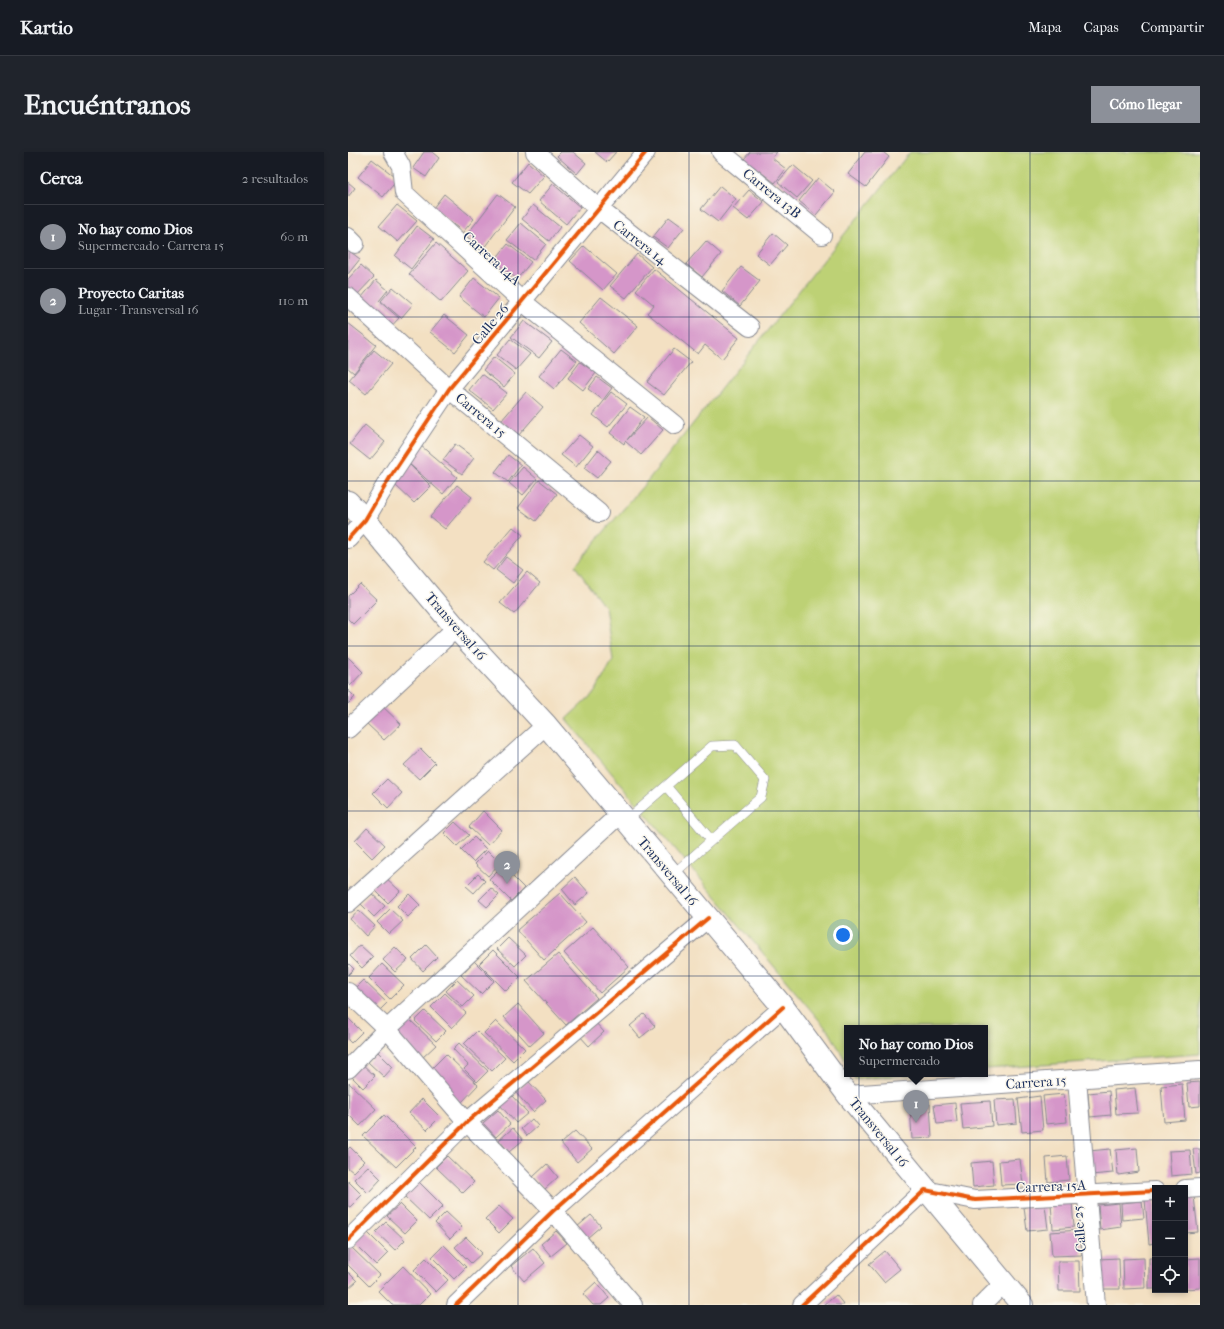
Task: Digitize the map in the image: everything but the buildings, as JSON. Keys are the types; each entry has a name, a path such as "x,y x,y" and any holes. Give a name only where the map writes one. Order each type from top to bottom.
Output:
{"main road":[{"name":"Transversal 16","path":"348,502 456,628 546,725 783,1006 848,1095 925,1190 1022,1305"}],"street":[{"name":"Carrera 14A","path":"393,152 401,166 404,193 523,302 675,425"},
{"name":"Carrera 14","path":"535,152 599,209 750,327"},
{"name":"Calle 26","path":"348,539 365,520 391,476 449,389 523,302 646,152"},
{"name":"Carrera 13B","path":"721,152 822,235"},
{"name":"Carrera 15","path":"348,297 449,389 599,514"},
{"path":"348,729 456,628"},
{"path":"348,903 546,725"},
{"path":"348,1069 387,1029 624,817"},
{"path":"348,1240 467,1122 708,918"},
{"path":"348,992 387,1029 467,1122 553,1211 633,1305"},
{"path":"456,1305 553,1211 783,1006"},
{"name":"Carrera 15","path":"848,1095 1200,1070"},
{"name":"Calle 25","path":"1077,1079 1096,1305"},
{"path":"1188,1189 1200,1188"},
{"path":"802,1305 925,1190"},
{"name":"Carrera 15A","path":"925,1190 975,1200 1087,1196 1152,1191"},
{"path":"982,1305 1004,1283"}],"lane":[{"path":"624,817 666,786 712,746 735,745 765,780 762,797 672,875"},
{"path":"666,786 711,840"}],"green space":[{"path":"910,152 1200,152 1200,1054 988,1069 988,1025 844,1025 844,1058 830,1033 566,719 595,692 613,660 605,607 575,566 648,480"},
{"path":"854,1077 881,1077 855,1079"}],"cycle path":[{"path":"348,539 365,520 391,476 449,389 646,152"},
{"path":"348,1240 467,1122 708,918"},
{"path":"456,1305 553,1211 783,1007"},
{"path":"802,1305 925,1190 975,1200 1152,1191"}],"place":[{"name":"Proyecto Caritas","path":"507,884"},
{"name":"No hay como Dios","path":"916,1123"}]}
